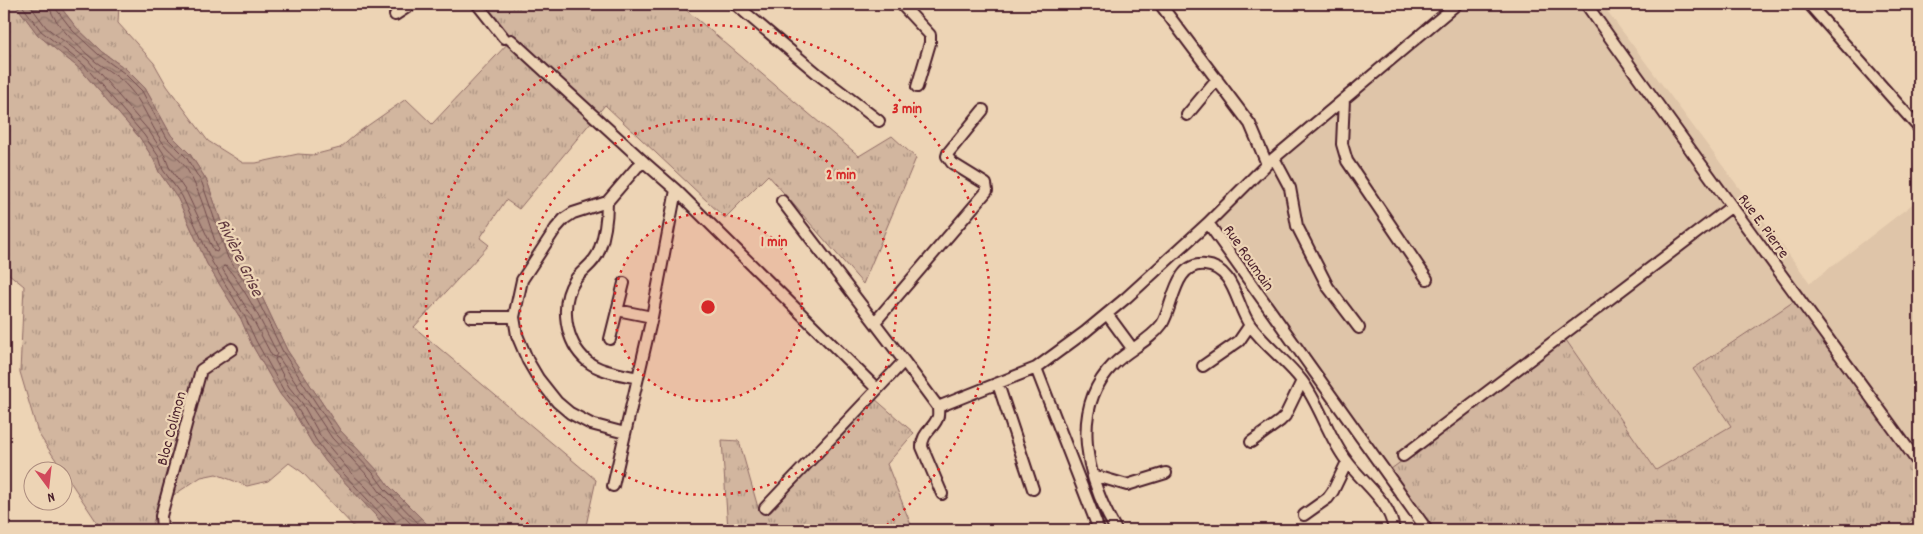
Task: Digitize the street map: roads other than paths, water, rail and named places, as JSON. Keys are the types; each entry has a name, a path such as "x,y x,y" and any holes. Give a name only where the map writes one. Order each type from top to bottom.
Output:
{"street":[{"path":"395,15 412,4"},
{"path":"477,4 508,39 676,190 877,389"},
{"path":"735,4 819,75 879,121"},
{"path":"901,4 930,35 930,43 917,87"},
{"path":"1160,4 1250,124 1270,161 1290,188 1297,226 1328,287 1358,328"},
{"name":"Rue Roumain","path":"1427,530 1208,223 1270,161 1457,4"},
{"name":"Rue E. Pierre","path":"1586,4 1676,131 1919,464"},
{"path":"1809,4 1919,128"},
{"path":"1187,115 1217,78"},
{"path":"1344,99 1342,144 1348,161 1427,279"},
{"path":"874,322 987,191 986,184 952,163 947,156 982,110"},
{"path":"625,433 591,424 570,413 557,402 538,378 528,361 517,335 514,317 522,280 564,218 573,213 607,202 637,167 644,162"},
{"path":"613,486 652,317 676,190"},
{"path":"782,201 938,407 937,420 926,432 922,440 922,447 942,494"},
{"path":"607,202 607,223 599,252 593,262 575,280 566,302 566,317 574,343 587,361 603,370 638,378"},
{"path":"1403,456 1732,206"},
{"path":"938,407 1036,368 1107,314 1208,223"},
{"path":"1116,530 1109,518 1093,475 1086,437 1087,421 1092,401 1099,382 1106,372 1161,324 1183,273 1192,267 1204,265 1215,268 1224,275 1232,285 1250,326 1302,381 1338,449 1387,508 1393,521 1394,530"},
{"path":"610,339 624,283"},
{"path":"617,310 652,317"},
{"path":"1107,314 1132,348"},
{"path":"471,317 514,317"},
{"path":"1203,366 1239,341 1250,326"},
{"name":"Bloc Colimon","path":"162,530 161,516 201,370 232,349"},
{"path":"765,508 904,361"},
{"path":"1036,368 1098,530"},
{"path":"1252,442 1285,416 1302,381"},
{"path":"998,384 1033,489"},
{"path":"1304,515 1328,498 1347,462"},
{"path":"1093,475 1128,485 1166,473"}],"water":[{"path":"15,4 58,4 76,27 102,52 126,69 145,88 171,135 190,154 207,181 233,256 261,295 287,350 340,430 377,470 388,485 433,530 389,530 327,463 280,394 251,343 241,319 207,264 178,199 159,172 140,138 80,69 38,35"}],"water label":[{"name":"Rivière Grise","path":"241,257"}]}
